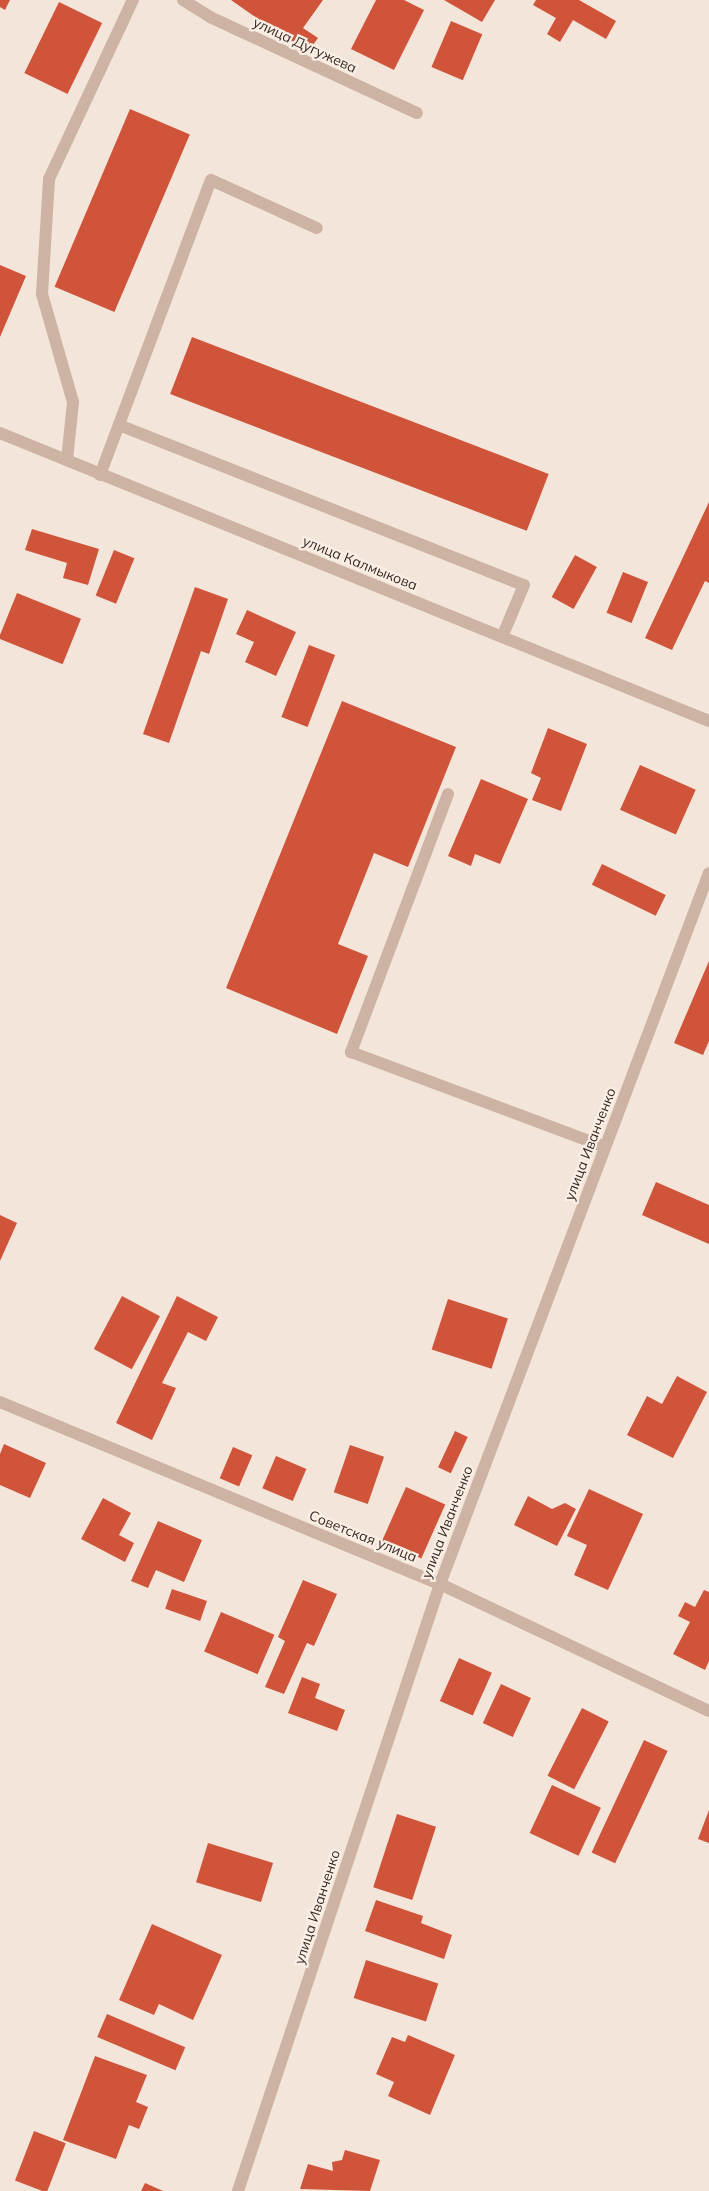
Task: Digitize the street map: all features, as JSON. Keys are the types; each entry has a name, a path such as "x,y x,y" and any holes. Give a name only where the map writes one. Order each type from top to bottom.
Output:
{"street":[{"path":"67,460 73,402 42,294 49,179 133,0"},
{"name":"улица Дугужева","path":"183,0 210,17 417,113"},
{"path":"100,474 212,180 317,228"},
{"path":"119,425 524,585 502,637"},
{"name":"улица Калмыкова","path":"0,433 709,721"},
{"path":"448,794 351,1052 605,1147"},
{"name":"улица Иванченко","path":"238,2191 440,1584 709,874"},
{"name":"Советская улица","path":"0,1402 440,1584 709,1711"}],"building":[{"path":"0,0 10,0 5,10 0,7"},
{"path":"231,0 323,0 303,28 318,38 307,53"},
{"path":"376,0 404,0 424,10 394,70 351,49"},
{"path":"444,0 495,0 482,22"},
{"path":"536,0 579,0 616,21 606,39 573,20 560,42 547,34 556,18 533,5"},
{"path":"59,2 102,23 68,94 24,73"},
{"path":"451,21 482,34 463,80 431,67"},
{"path":"130,109 190,134 114,312 55,287"},
{"path":"0,265 26,276 0,337"},
{"path":"192,337 549,474 527,531 170,394"},
{"path":"709,502 709,583 705,581 672,650 645,638"},
{"path":"32,529 99,549 88,585 63,578 67,563 25,550"},
{"path":"114,550 134,558 116,604 96,595"},
{"path":"575,555 597,567 574,609 552,597"},
{"path":"623,572 648,582 632,623 607,613"},
{"path":"195,587 228,599 209,654 201,651 169,743 143,734"},
{"path":"17,593 81,619 63,664 0,639"},
{"path":"247,610 296,632 276,676 245,662 254,642 236,634"},
{"path":"309,645 335,655 308,727 281,717"},
{"path":"342,701 456,747 408,867 374,853 338,944 368,956 337,1034 226,988"},
{"path":"548,728 587,744 561,811 532,800 541,778 531,773"},
{"path":"640,765 696,790 676,835 620,810"},
{"path":"481,779 528,799 500,864 475,854 471,866 448,856"},
{"path":"602,864 666,895 656,916 592,885"},
{"path":"709,961 709,1041 703,1055 674,1043"},
{"path":"656,1182 709,1205 709,1244 642,1215"},
{"path":"0,1215 17,1223 0,1261"},
{"path":"122,1296 160,1316 132,1369 94,1349"},
{"path":"177,1296 218,1317 206,1341 188,1332 162,1383 176,1388 152,1440 116,1423"},
{"path":"448,1299 508,1318 492,1369 432,1349"},
{"path":"677,1376 707,1392 673,1458 627,1435 647,1396 662,1404"},
{"path":"455,1431 468,1437 451,1473 438,1467"},
{"path":"4,1444 46,1463 30,1498 0,1485 0,1454"},
{"path":"350,1445 384,1457 368,1504 334,1492"},
{"path":"233,1447 252,1455 239,1487 220,1478"},
{"path":"276,1456 306,1469 293,1501 262,1488"},
{"path":"406,1487 445,1504 421,1558 382,1541"},
{"path":"589,1489 643,1514 608,1590 574,1575 587,1545 567,1536"},
{"path":"528,1496 552,1509 565,1503 576,1509 557,1546 514,1525"},
{"path":"103,1498 131,1513 119,1535 134,1543 125,1562 81,1539"},
{"path":"158,1521 202,1540 184,1582 156,1570 148,1588 131,1581"},
{"path":"303,1580 337,1594 314,1646 307,1643 284,1694 265,1687 285,1641 278,1637"},
{"path":"172,1589 207,1601 200,1621 165,1609"},
{"path":"704,1590 709,1592 709,1661 705,1670 673,1654 690,1622 678,1616 685,1602 695,1607"},
{"path":"221,1612 274,1635 258,1674 204,1652"},
{"path":"459,1658 492,1673 473,1716 440,1701"},
{"path":"302,1677 320,1684 315,1698 345,1710 337,1731 288,1713"},
{"path":"501,1684 531,1698 513,1737 483,1723"},
{"path":"582,1708 609,1722 574,1789 547,1776"},
{"path":"644,1740 668,1751 615,1863 592,1852"},
{"path":"552,1785 601,1808 579,1856 530,1833"},
{"path":"709,1810 709,1843 698,1839"},
{"path":"397,1814 436,1827 412,1900 373,1887"},
{"path":"208,1843 273,1863 261,1902 196,1882"},
{"path":"376,1900 423,1916 421,1923 452,1935 444,1959 365,1931"},
{"path":"152,1924 222,1955 193,2020 159,2004 154,2015 119,2000"},
{"path":"366,1960 438,1983 426,2022 354,1998"},
{"path":"107,2014 185,2047 175,2070 97,2037"},
{"path":"408,2035 455,2055 430,2115 388,2096 394,2082 376,2074 392,2037 405,2042"},
{"path":"95,2056 147,2075 136,2102 148,2107 139,2129 129,2125 116,2159 63,2140"},
{"path":"34,2131 66,2143 47,2191 42,2191 15,2180"},
{"path":"345,2150 380,2160 370,2191 300,2189 308,2164 333,2171 332,2162 342,2160"},
{"path":"145,2183 163,2191 141,2191"}]}
